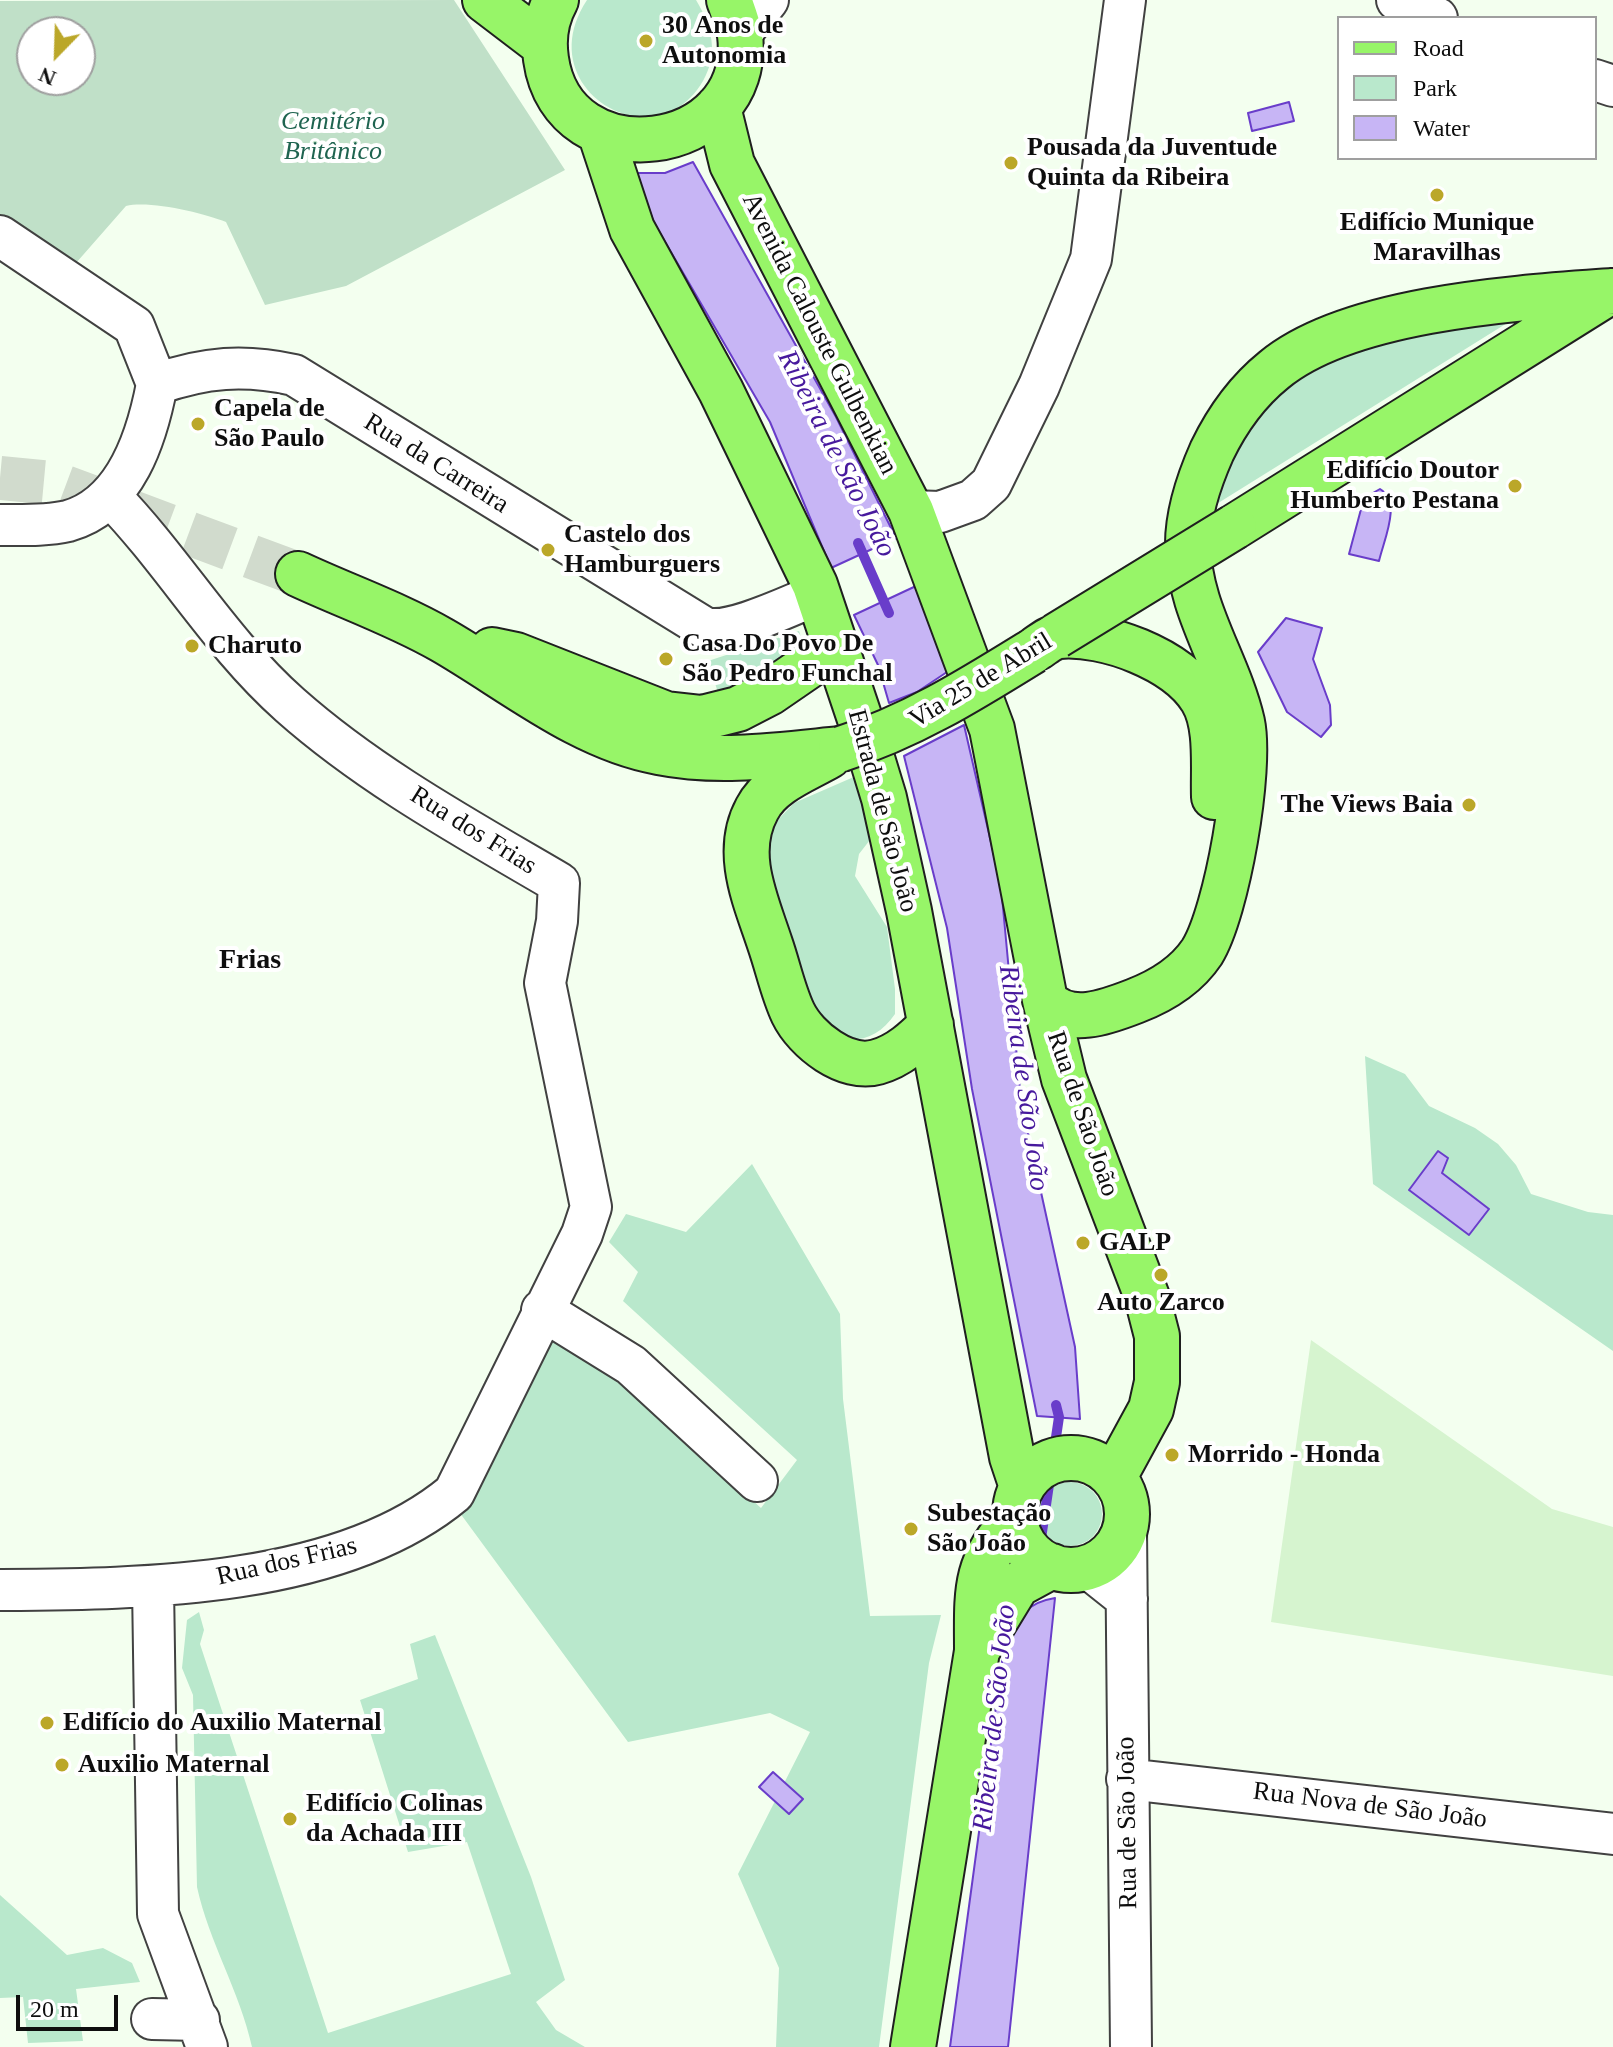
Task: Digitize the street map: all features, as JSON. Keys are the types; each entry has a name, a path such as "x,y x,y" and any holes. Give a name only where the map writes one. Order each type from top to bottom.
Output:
{"main road":[{"path":"485,0 543,22 548,72 559,97 577,117 611,143 675,136 707,116 731,85 739,60 735,17"},
{"name":"Avenida Calouste Gulbenkian","path":"707,116 911,511 931,557"},
{"name":"Estrada de São João","path":"611,143 632,229 721,391 819,594 884,798 931,1025 1012,1457 1040,1548"},
{"path":"1045,1000 1071,1016 1102,1012 1160,991 1200,954 1217,924 1236,838 1243,727 1237,703 1203,621 1191,579 1187,542 1204,468 1232,416 1275,368 1347,332 1433,312 1533,297 1612,291"},
{"name":"Via 25 de Abril","path":"298,574 439,638 580,722 655,752 698,758 737,758 841,749 890,734 938,710 1612,291"},
{"name":"Rua de São João","path":"931,557 992,729 1045,1000 1064,1079 1147,1297 1157,1336 1157,1382 1151,1409 1096,1468"},
{"path":"1056,636 1109,642 1161,661 1185,678 1203,701 1212,738 1217,924"},
{"path":"439,638 516,655 666,714 702,718 738,709 769,693 836,647"},
{"path":"841,749 769,791 755,812 746,843 747,873 794,1016 819,1045 846,1061 875,1063 911,1045 931,1025"},
{"path":"913,2047 977,1651 977,1585 983,1561 995,1540 1040,1548 1112,1553 1126,1529 1126,1501 1096,1468 1049,1462 1034,1472 1040,1548 977,1651"}],"street":[{"path":"735,17 768,0"},
{"path":"911,511 940,512 973,500 991,484 1039,386 1091,259 1125,0"},
{"path":"1397,0 1433,16"},
{"path":"0,236 134,326 157,384 140,441 124,480 111,497 87,514 66,521 0,525"},
{"name":"Rua da Carreira","path":"157,384 208,368 272,370 294,375 597,564 710,630 736,625 819,594"},
{"name":"Rua dos Frias","path":"0,1590 153,1586 255,1573 363,1546 432,1511 454,1493 582,1234 591,1207 545,983 557,921 559,883 361,761 290,705 202,608 138,525 111,497"},
{"path":"542,1310 631,1365 757,1481"},
{"name":"Rua de São João","path":"1126,1529 1131,2047"},
{"path":"1040,1548 1127,1599"},
{"path":"153,1586 158,1914 203,2034"},
{"name":"Rua Nova de São João","path":"1127,1779 1613,1834"},
{"path":"152,2019 203,2034"}],"green space":[{"name":"Cemitério Britânico","path":"454,0 565,170 346,286 265,305 226,222 176,208 126,206 69,271 0,218 0,1"},
{"path":"587,0 696,0 712,40 711,60 703,81 682,105 656,116 630,115 605,105 585,87 573,62 573,32"},
{"path":"1512,320 1207,510 1231,445 1282,384 1334,355 1410,332"},
{"path":"799,631 803,644 786,660 720,699 708,661"},
{"path":"856,776 873,836 859,854 855,876 887,927 895,1014 874,1034 866,1038 848,1039 828,1035 781,943 765,848 775,823 794,803"},
{"path":"1365,1056 1405,1074 1429,1106 1475,1128 1498,1144 1516,1165 1531,1194 1588,1212 1613,1215 1613,1351 1373,1184"},
{"path":"752,1164 840,1314 843,1399 870,1616 941,1615 929,1663 879,2047 776,2047 779,1968 738,1874 810,1732 770,1713 628,1742 457,1509 553,1330 639,1398 761,1508 797,1460 623,1301 638,1272 609,1242 626,1214 686,1232"},
{"path":"1311,1340 1552,1509 1613,1527 1613,1676 1271,1622"},
{"path":"1064,1482 1076,1482 1093,1491 1100,1502 1100,1526 1093,1537 1076,1546 1064,1546 1052,1541 1043,1532 1038,1520 1038,1508 1043,1496 1052,1487"},
{"path":"199,1612 204,1630 200,1644 328,2033 511,1974 467,1842 408,1852 360,1700 418,1679 410,1644 435,1635 531,1877 565,1980 536,2002 556,2030 585,2047 252,2047 197,1887 193,1695 182,1668 187,1620"},
{"path":"0,1895 67,1955 103,1948 132,1963 140,1982 76,1989 83,2041 28,2043 23,1997 0,1998"}],"water":[{"path":"1289,102 1294,121 1252,131 1248,113"},
{"path":"693,162 836,417 896,538 831,568 770,422 654,223 636,173 665,173"},
{"path":"1380,489 1390,503 1391,512 1379,561 1349,554 1364,498"},
{"path":"916,586 940,641 947,672 917,692 889,703 878,665 854,615"},
{"path":"1286,618 1322,628 1313,659 1330,705 1331,725 1321,737 1287,712 1258,652"},
{"path":"964,725 1001,886 1021,1101 1075,1347 1080,1419 1037,1416 972,1089 947,928 904,756"},
{"path":"1438,1151 1448,1158 1442,1173 1489,1209 1469,1235 1409,1190"},
{"path":"1055,1598 1008,2047 950,2047 1004,1647 1022,1614 1035,1604"},
{"path":"773,1772 803,1799 789,1814 759,1787"}],"waterway":[{"name":"Ribeira de São João","path":"858,543 889,613"},
{"name":"Ribeira de São João","path":"1038,1559 1059,1417 1056,1405"}],"tunnel":[{"path":"0,478 54,483 298,574"}],"place":[{"name":"30 Anos de Autonomia","path":"646,41"},
{"name":"Pousada da Juventude Quinta da Ribeira","path":"1011,163"},
{"name":"Edifício Munique Maravilhas","path":"1437,195"},
{"name":"Capela de São Paulo","path":"198,424"},
{"name":"Edifício Doutor Humberto Pestana","path":"1515,486"},
{"name":"Castelo dos Hamburguers","path":"548,550"},
{"name":"Charuto","path":"192,646"},
{"name":"Casa Do Povo De São Pedro Funchal","path":"666,659"},
{"name":"The Views Baia","path":"1469,805"},
{"name":"GALP","path":"1083,1243"},
{"name":"Auto Zarco","path":"1161,1275"},
{"name":"Morrido - Honda","path":"1172,1455"},
{"name":"Subestação São João","path":"911,1529"},
{"name":"Edifício do Auxilio Maternal","path":"47,1723"},
{"name":"Auxilio Maternal","path":"62,1765"},
{"name":"Edifício Colinas da Achada III","path":"290,1819"}],"district":[{"name":"Frias","path":"250,961"}]}
